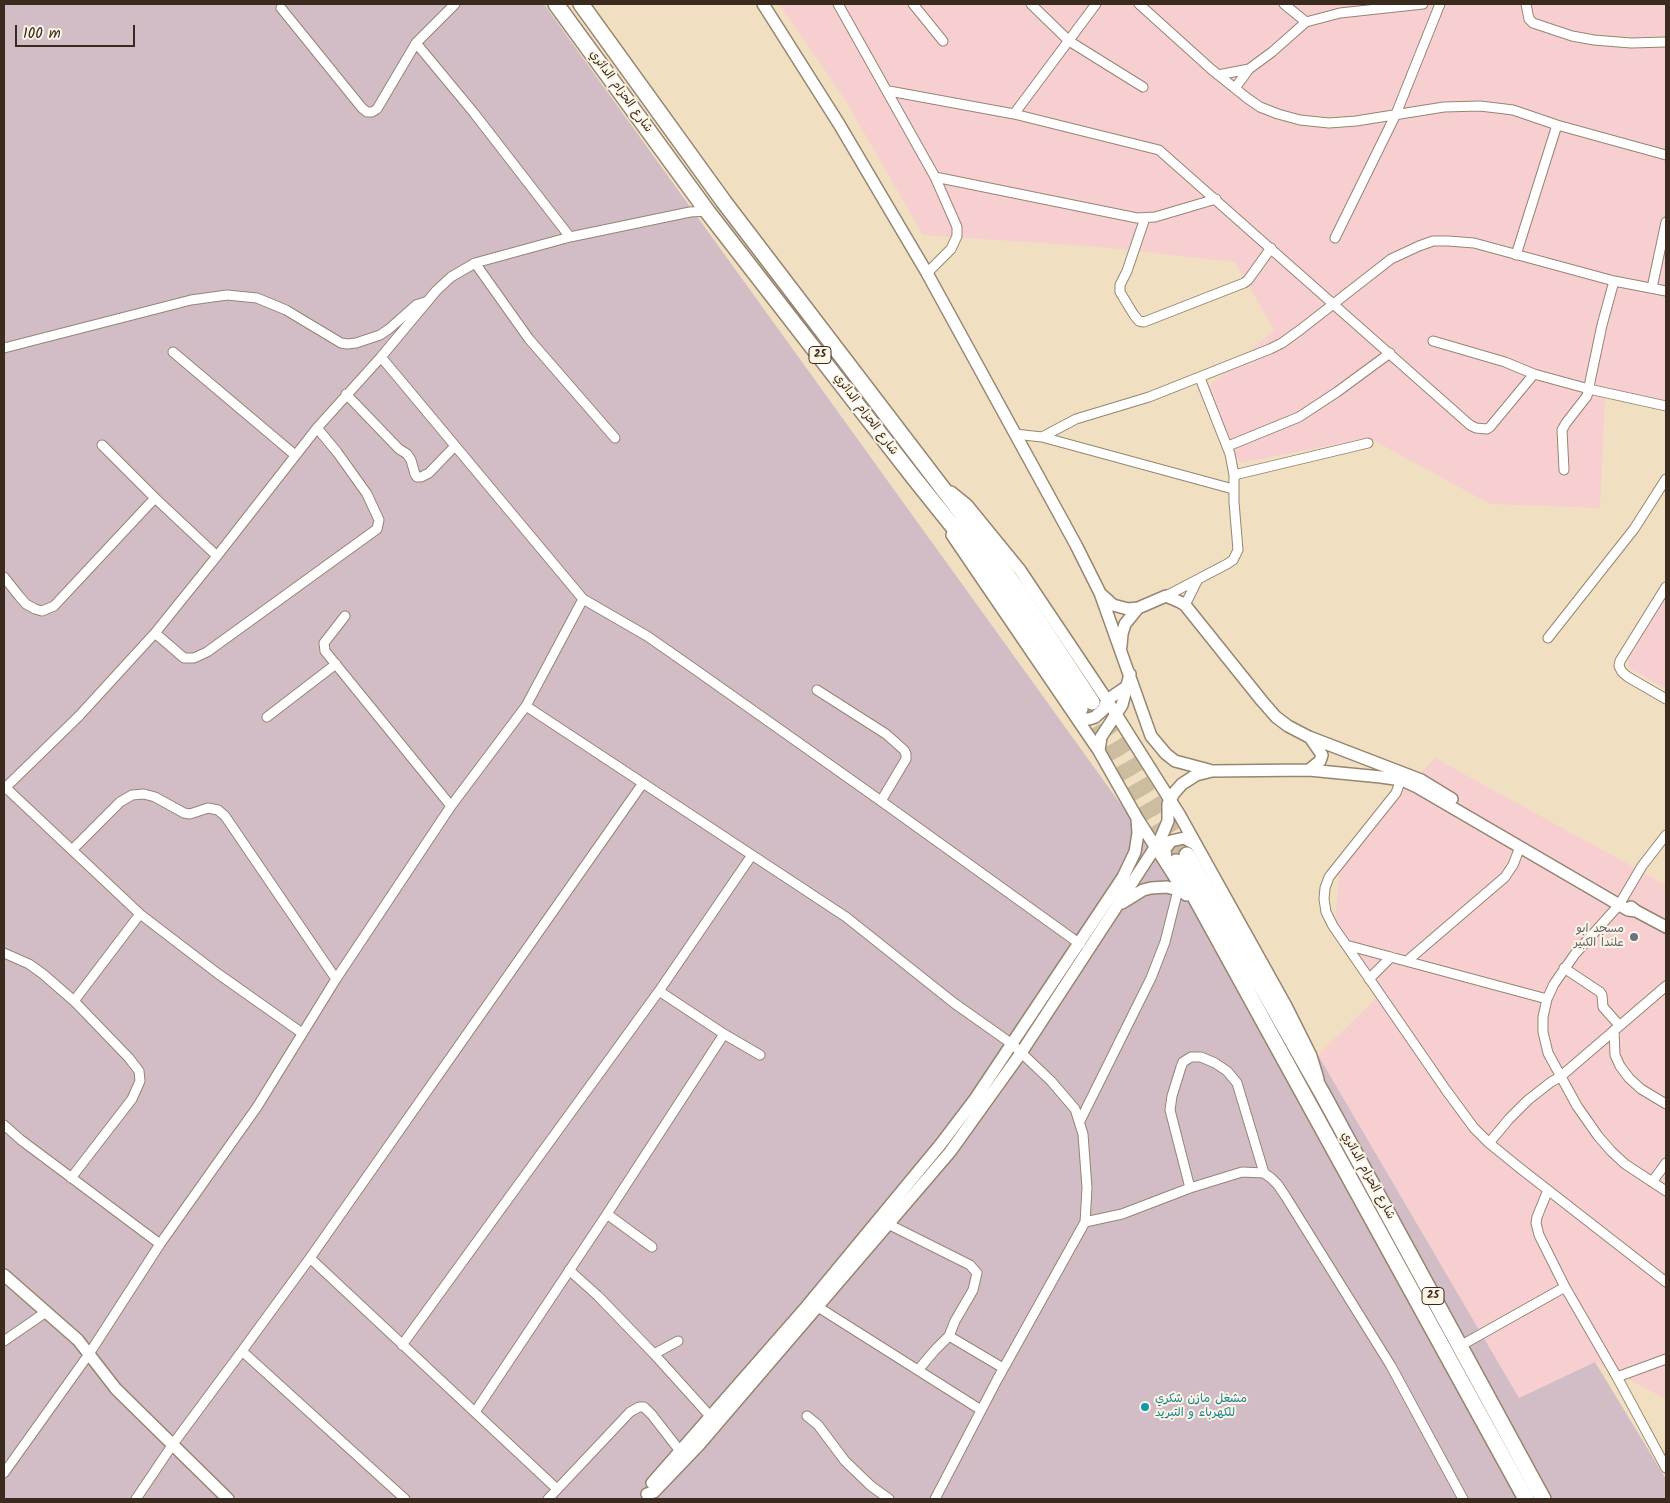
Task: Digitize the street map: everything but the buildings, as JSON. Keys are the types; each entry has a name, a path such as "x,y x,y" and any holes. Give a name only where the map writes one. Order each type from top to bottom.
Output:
{"highway":[{"name":"شارع الحزام الدائري","path":"556,4 707,211 971,549 1088,706"},
{"name":"شارع الحزام الدائري","path":"581,4 724,202 939,482 1023,597 1088,706"},
{"name":"شارع الحزام الدائري","path":"1181,856 1322,1093 1543,1499"},
{"name":"شارع الحزام الدائري","path":"1181,856 1354,1188 1526,1499"}],"street":[{"path":"281,8 367,112 377,109 416,43 455,4"},
{"path":"763,4 839,124 927,273 1100,593 1151,736 1159,747 1175,761 1212,771"},
{"path":"838,4 889,91 935,177 958,227 958,236 951,250 927,273"},
{"path":"913,4 943,42"},
{"path":"1031,4 1069,41 1143,87"},
{"path":"1014,114 1096,4"},
{"path":"1140,4 1218,75 1260,107 1278,114 1300,120 1328,123 1356,121 1444,108 1480,106 1513,110 1557,126 1666,155"},
{"path":"1284,4 1306,22"},
{"path":"1235,88 1249,69 1272,52 1306,22 1340,13 1423,4"},
{"path":"1335,238 1396,114 1440,4"},
{"path":"1526,4 1529,19 1533,23 1572,36 1631,43 1666,42"},
{"path":"416,43 474,113 570,237"},
{"path":"1218,75 1249,69"},
{"path":"889,91 1014,114 1159,150 1470,425 1482,429 1490,427 1534,374"},
{"path":"1516,255 1557,126"},
{"path":"935,177 1137,218 1155,217 1216,199"},
{"path":"302,1033 217,973 140,914 4,788 79,716 154,633 217,556 294,455 451,277 475,263 570,237 690,212 707,211"},
{"path":"1144,218 1127,271 1120,286 1120,292 1139,321 1144,322 1244,283 1271,248"},
{"path":"1652,288 1666,222"},
{"path":"1042,437 1076,420 1149,398 1282,343 1391,259 1418,246 1433,242 1474,243 1614,281 1666,290"},
{"path":"475,263 529,339 615,438"},
{"path":"1564,470 1562,430 1587,396 1602,325 1614,281"},
{"path":"4,348 191,300 227,295 258,298 293,313 342,343 347,344 380,335 416,305 428,301"},
{"path":"1433,340 1505,362 1534,374 1589,390 1666,406"},
{"path":"173,352 294,455"},
{"path":"1228,446 1299,417 1390,353"},
{"path":"381,357 582,599 647,636 1080,944"},
{"path":"1100,593 1113,605 1138,608 1198,581 1227,564 1238,550 1233,489 1234,475 1228,446 1200,378"},
{"path":"346,394 399,449 407,454 418,477 429,473 456,446"},
{"path":"154,633 184,658 194,658 208,652 377,529 379,520 367,494 317,428"},
{"path":"1015,434 1042,437 1233,489"},
{"path":"1234,475 1368,444"},
{"path":"102,445 217,556"},
{"path":"1548,638 1634,529 1666,479"},
{"path":"4,577 19,596 35,609 42,611 54,606 155,498"},
{"path":"1185,605 1198,581"},
{"path":"1666,587 1620,661 1619,666 1628,677 1666,699"},
{"path":"1166,596 1185,605 1276,716 1288,726 1309,737 1402,776 1431,785 1620,903"},
{"path":"4,1473 89,1354 160,1244 257,1107 336,979 450,806 526,706 582,599"},
{"path":"1121,649 1125,624 1138,608"},
{"path":"345,616 324,643 325,651 450,806"},
{"path":"267,717 336,664"},
{"path":"1099,751 1101,737 1125,699 1130,674"},
{"path":"1088,706 1126,687"},
{"path":"817,690 886,734 904,750 906,759 881,801"},
{"path":"526,706 846,917 954,1003 1012,1044 1065,1096 1075,1109 1083,1134 1087,1188 1085,1222 1003,1368 935,1499"},
{"path":"1088,706 1116,715 1179,814"},
{"path":"1088,706 1099,751 1137,818 1156,847 1181,856"},
{"path":"1309,737 1322,755 1320,761 1309,770"},
{"path":"644,1496 648,1487 807,1306 940,1145 975,1099 1080,944 1115,909 1156,847 1166,827 1170,799 1182,784 1196,775 1212,771 1309,770 1402,776 1520,847 1666,927"},
{"path":"1402,776 1396,794 1328,877 1324,900 1326,912 1346,945 1459,1109 1489,1143 1666,1282"},
{"path":"136,1499 173,1444 310,1258 643,783"},
{"path":"1080,1121 1151,978 1181,891 1179,814 1182,784"},
{"path":"72,850 120,802 132,795 144,794 155,797 184,813 190,814 208,808 218,810 225,816 336,979"},
{"path":"644,1496 654,1492 699,1445 950,1152 1021,1053 1094,932 1130,864 1137,840 1137,818"},
{"path":"1666,836 1642,866 1620,903 1564,968 1547,999 1543,1017 1543,1032 1548,1053 1577,1106 1611,1151 1625,1164 1666,1191"},
{"path":"1407,961 1505,877 1513,865 1520,847"},
{"path":"402,1345 659,991 752,855"},
{"path":"1115,909 1142,890 1159,887 1181,891 1280,1064 1293,1084 1309,1102"},
{"path":"74,1001 140,914"},
{"path":"1346,945 1547,999"},
{"path":"4,953 29,964 74,1001 129,1058 139,1071 140,1081 132,1099 71,1178"},
{"path":"1369,979 1391,957"},
{"path":"1564,968 1600,992 1603,1007 1616,1028 1615,1055 1620,1066 1641,1089 1666,1104"},
{"path":"1489,1143 1528,1100 1560,1077 1666,986"},
{"path":"659,991 724,1034 760,1055"},
{"path":"475,1412 724,1034"},
{"path":"1190,1188 1170,1110 1172,1096 1183,1062 1191,1057 1200,1057 1215,1063 1234,1078 1264,1173 1278,1185 1367,1326 1391,1366 1463,1499"},
{"path":"4,1125 21,1140 160,1244"},
{"path":"1652,1182 1666,1163"},
{"path":"1085,1222 1122,1214 1190,1188 1242,1172 1264,1173"},
{"path":"1548,1190 1538,1212 1536,1224 1539,1234 1565,1287 1617,1377 1666,1468"},
{"path":"607,1214 652,1247"},
{"path":"888,1224 970,1265 977,1273 973,1290 955,1321 949,1336 918,1370"},
{"path":"310,1258 557,1489"},
{"path":"569,1270 598,1296 710,1416"},
{"path":"4,1275 78,1340 116,1388 228,1499"},
{"path":"1460,1346 1565,1287"},
{"path":"818,1307 981,1410"},
{"path":"4,1341 46,1312"},
{"path":"949,1336 1003,1368"},
{"path":"654,1354 678,1341"},
{"path":"242,1351 405,1499"},
{"path":"1617,1377 1666,1359"},
{"path":"548,1499 630,1412 639,1407 644,1407 652,1415 680,1451"},
{"path":"807,1416 818,1425 845,1461 871,1486 889,1499"}],"shaded area":[{"path":"4,4 544,4 1153,849 1318,1055 1519,1398 1595,1362 1666,1479 1666,1499 4,1499"},
{"path":"779,4 1666,4 1666,407 1605,396 1600,508 1490,504 1369,438 1240,463 1201,393 1274,330 1235,262 1101,247 923,235 844,98"},
{"path":"1666,595 1666,689 1632,670 1629,667 1628,658"},
{"path":"1435,758 1666,885 1666,1399 1595,1362 1519,1398 1318,1055 1378,996 1335,921 1341,854"}],"tunnel":[{"path":"1092,702 1187,855"},
{"path":"1080,709 1176,862"}],"place":[{"name":"مسجد ابو علندا الكبير","path":"1634,937"},
{"name":"مشغل مازن شكري للكهرباء و التبريد","path":"1145,1407"}]}
